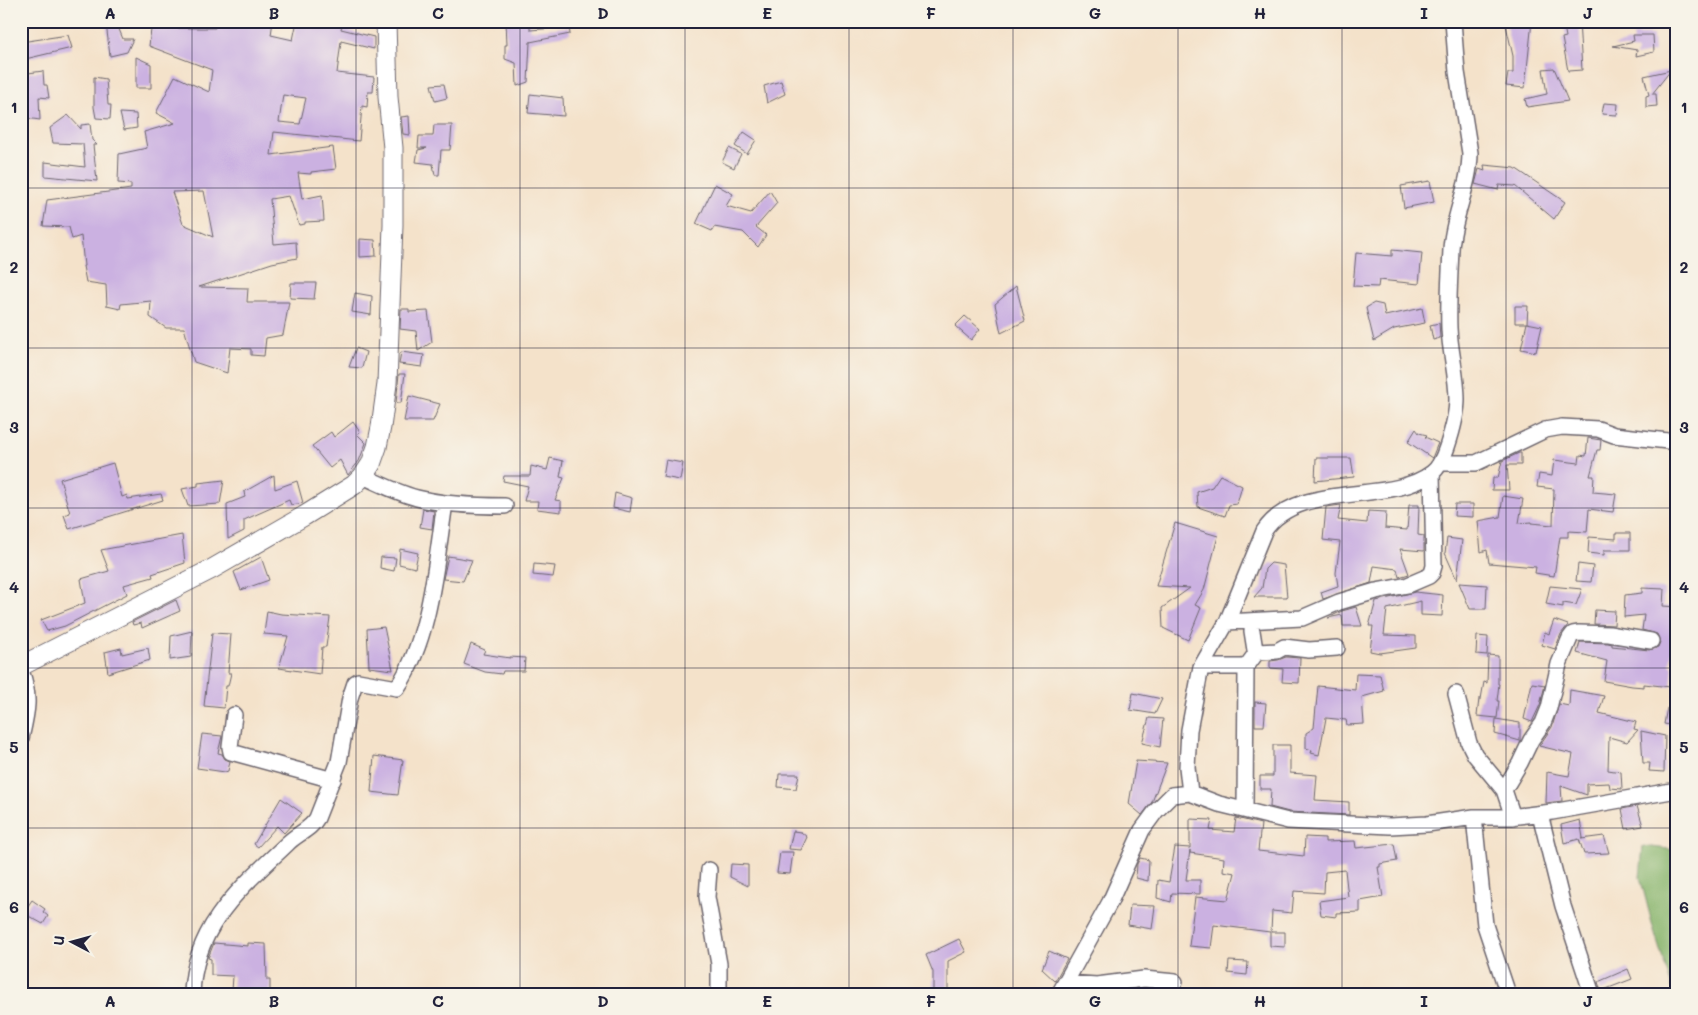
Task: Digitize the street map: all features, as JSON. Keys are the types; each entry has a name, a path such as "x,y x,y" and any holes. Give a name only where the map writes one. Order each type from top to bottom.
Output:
{"street":[{"path":"21,666 212,569 304,516 354,485 371,464 377,446 387,384 394,184 386,21"},
{"path":"1227,622 1297,619 1339,602 1376,591 1408,585 1428,576 1434,570 1436,468 1452,433 1457,397 1449,328 1451,246 1456,217 1469,171 1470,152 1457,72 1453,21"},
{"path":"1190,793 1187,767 1189,730 1201,667 1227,622 1264,531 1272,519 1299,506 1330,496 1398,486 1412,482 1436,468 1476,463 1554,427 1598,429 1614,435 1677,442"},
{"path":"363,476 391,489 416,497 445,503 504,506"},
{"path":"192,994 195,965 201,946 221,912 235,893 254,874 290,841 314,824 322,809 339,762 350,698 355,683 358,681 397,688 406,675 423,627 433,582 445,503"},
{"path":"1252,631 1257,652"},
{"path":"1504,790 1520,763 1530,740 1543,723 1549,708 1559,664 1573,634 1609,634 1651,641"},
{"path":"1257,652 1277,651 1284,647 1309,650 1337,648"},
{"path":"1245,810 1246,668 1257,652"},
{"path":"1201,667 1246,668"},
{"path":"21,671 28,692 28,705 21,738"},
{"path":"1456,694 1469,743 1475,755 1504,790 1514,817"},
{"path":"234,715 231,752 333,780"},
{"path":"1062,988 1110,902 1142,830 1156,811 1172,796 1190,793 1219,804 1288,821 1390,826 1427,824 1474,817 1514,817 1540,814 1677,790"},
{"path":"1540,814 1563,906 1592,994"},
{"path":"1474,817 1485,925 1508,994"},
{"path":"709,870 708,897 719,964 719,994"},
{"path":"1062,988 1144,979 1174,982"}],"green space":[{"path":"1643,846 1677,850 1677,994 1674,994 1640,877"}],"building":[{"path":"152,21 176,21 174,28 215,28 217,21 273,21 271,35 293,40 297,21 343,21 341,29 374,37 374,49 341,41 337,73 374,77 373,92 368,92 367,107 362,106 359,141 274,132 271,155 333,147 336,169 311,172 311,174 298,173 302,199 322,195 324,221 305,222 305,224 299,225 289,196 270,199 274,244 296,242 297,258 272,263 199,287 248,288 247,302 289,302 283,335 266,338 264,356 251,355 251,349 230,348 227,373 194,362 184,328 166,328 150,317 151,301 121,304 120,309 107,306 106,285 86,282 81,236 72,239 69,227 43,226 47,200 131,189 131,184 118,183 119,154 147,148 144,132 175,123 156,113 175,76 209,92 212,70 149,46","holes":["283,95 306,98 300,124 279,122","204,191 213,237 183,224 172,192"]},
{"path":"506,21 530,21 530,30 569,27 570,34 530,42 528,82 517,86 516,63 505,59 505,45 507,45"},
{"path":"1505,21 1532,21 1525,88 1506,86 1508,73 1513,73 1513,56"},
{"path":"1563,21 1579,21 1582,70 1568,71 1562,38 1566,37"},
{"path":"116,22 123,39 133,39 127,52 110,56 106,23"},
{"path":"68,35 72,48 21,60 21,42"},
{"path":"1633,35 1653,35 1654,52 1636,56 1637,50 1613,46 1634,41"},
{"path":"136,57 151,64 151,88 136,88"},
{"path":"1554,68 1568,101 1527,107 1525,99 1547,94 1543,69"},
{"path":"1671,70 1652,94 1656,94 1657,106 1646,107 1646,96 1649,95 1644,76"},
{"path":"43,71 44,85 47,85 49,98 39,97 40,120 26,118 27,98 21,95 21,74"},
{"path":"94,77 106,79 108,105 111,105 110,119 96,118"},
{"path":"781,81 785,94 767,103 764,86"},
{"path":"444,84 447,98 435,101 431,85"},
{"path":"530,94 563,98 564,116 528,113"},
{"path":"1604,103 1618,104 1617,115 1602,114"},
{"path":"120,113 136,114 137,128 124,130"},
{"path":"68,115 81,129 81,125 90,124 92,140 97,145 93,145 97,181 45,176 45,162 85,167 83,144 53,143 50,128"},
{"path":"409,116 410,135 403,134 401,117"},
{"path":"434,125 452,125 450,150 441,150 439,175 435,175 433,164 416,162 418,150 427,148 418,148 419,136 433,136"},
{"path":"744,132 756,140 747,154 735,146"},
{"path":"729,148 741,154 734,168 722,162"},
{"path":"1484,165 1515,168 1565,202 1554,219 1515,186 1499,185 1498,190 1475,184 1479,169 1485,171"},
{"path":"1430,181 1434,202 1404,208 1401,186"},
{"path":"715,184 733,194 726,206 751,213 770,191 777,203 756,227 766,235 758,247 743,232 714,227 712,231 696,224"},
{"path":"360,239 375,240 376,256 360,257"},
{"path":"1392,250 1422,253 1419,284 1379,280 1378,287 1353,286 1356,253 1392,256"},
{"path":"291,283 316,283 314,299 290,298"},
{"path":"1016,286 1025,321 1001,333 995,304"},
{"path":"355,293 372,296 371,315 352,312"},
{"path":"1374,303 1383,305 1385,316 1422,308 1425,323 1394,329 1374,341 1366,308"},
{"path":"1515,306 1528,306 1527,323 1515,323"},
{"path":"401,309 409,309 409,312 428,311 432,342 418,351 416,331 400,329"},
{"path":"965,316 980,329 971,340 955,326"},
{"path":"1439,323 1440,338 1433,340 1430,325"},
{"path":"1527,323 1542,326 1536,352 1521,349"},
{"path":"356,348 366,352 362,368 349,367"},
{"path":"401,352 424,355 422,367 399,364"},
{"path":"399,374 405,374 401,403 396,403"},
{"path":"409,396 440,404 433,421 404,421"},
{"path":"353,422 360,432 357,434 366,443 359,461 348,475 340,460 330,468 312,446 331,432 334,437"},
{"path":"1416,429 1419,433 1427,435 1425,437 1438,443 1432,458 1408,442"},
{"path":"1588,438 1601,440 1600,450 1597,450 1590,476 1594,476 1593,492 1616,494 1613,512 1589,509 1587,532 1568,531 1568,537 1560,537 1554,576 1535,573 1536,567 1489,563 1487,550 1481,552 1478,521 1500,517 1503,496 1523,499 1519,523 1531,522 1553,525 1554,489 1537,487 1539,474 1552,476 1554,460 1579,463 1580,455 1586,456"},
{"path":"1521,453 1521,465 1507,465 1509,490 1492,490 1493,478 1498,478 1502,461"},
{"path":"550,458 563,461 560,477 564,478 555,500 561,501 561,512 537,509 538,501 524,501 528,486 503,481 504,476 530,476 531,466 547,470"},
{"path":"1316,458 1351,458 1354,477 1315,481"},
{"path":"666,460 683,463 680,480 663,477"},
{"path":"113,463 122,497 127,495 128,499 161,494 163,500 69,529 64,515 70,513 60,479"},
{"path":"274,475 275,489 297,481 303,503 291,505 289,500 244,520 244,531 228,539 227,504 245,497 244,492"},
{"path":"1220,475 1242,486 1237,504 1229,505 1225,516 1198,507 1197,492 1212,487"},
{"path":"224,480 220,504 188,506 182,489 198,486 198,483"},
{"path":"615,493 632,498 630,512 613,508"},
{"path":"1455,504 1473,504 1473,517 1454,516"},
{"path":"1341,505 1338,520 1367,523 1368,511 1386,512 1385,528 1407,530 1409,505 1419,505 1418,535 1424,536 1424,551 1400,549 1409,574 1399,577 1397,569 1374,566 1371,583 1323,599 1321,592 1338,586 1336,573 1340,542 1323,540 1326,507"},
{"path":"423,509 434,511 432,529 420,527"},
{"path":"1175,523 1218,536 1204,590 1195,605 1201,608 1188,640 1163,628 1162,608 1190,588 1156,586"},
{"path":"1616,533 1630,533 1630,550 1604,550 1604,555 1588,553 1589,537 1616,539"},
{"path":"182,535 185,563 152,574 153,577 124,585 127,594 65,626 47,631 41,620 85,603 81,579 109,571 101,550"},
{"path":"1447,538 1462,540 1457,580 1445,553"},
{"path":"400,549 418,553 415,568 399,564"},
{"path":"448,556 472,560 463,581 443,579"},
{"path":"261,557 269,580 241,590 234,572"},
{"path":"381,557 396,558 394,571 380,568"},
{"path":"1271,563 1284,565 1287,597 1254,597 1262,588 1265,569"},
{"path":"534,564 555,566 553,577 533,575"},
{"path":"1578,564 1593,566 1591,582 1576,581"},
{"path":"1459,583 1487,585 1486,609 1470,609"},
{"path":"1550,586 1582,589 1576,605 1563,603 1563,607 1546,604"},
{"path":"1642,588 1664,589 1663,606 1677,607 1677,626 1675,625 1670,665 1673,666 1671,687 1644,684 1644,687 1632,686 1604,681 1607,661 1577,653 1580,642 1608,643 1612,644 1612,646 1649,650 1658,647 1660,642 1657,634 1642,630 1644,615 1624,617 1625,595 1642,593"},
{"path":"1415,592 1443,595 1442,616 1421,615 1421,601 1387,609 1384,635 1416,636 1416,648 1380,653 1370,651 1373,626 1369,626 1376,601"},
{"path":"176,600 180,611 142,628 141,623 133,625 132,622"},
{"path":"1356,607 1362,626 1343,626 1342,615 1328,618 1342,611"},
{"path":"1595,610 1615,611 1614,625 1594,624"},
{"path":"267,611 281,614 330,617 326,647 322,647 320,674 279,668 288,636 264,634"},
{"path":"1554,620 1568,625 1561,634 1555,649 1542,645 1545,632 1549,634"},
{"path":"384,627 393,670 369,667 367,629"},
{"path":"192,631 191,657 170,660 171,636"},
{"path":"212,633 231,634 228,673 231,673 228,686 226,686 224,708 204,706"},
{"path":"1477,636 1488,637 1487,655 1476,654"},
{"path":"471,644 485,650 483,654 525,658 524,671 503,671 502,674 485,672 464,664"},
{"path":"121,648 122,654 148,648 150,660 108,673 105,652"},
{"path":"1488,655 1498,656 1499,684 1497,701 1499,701 1497,718 1477,716 1484,682 1487,683"},
{"path":"1286,657 1300,658 1299,683 1282,682 1283,669 1270,668 1270,661"},
{"path":"1356,674 1380,675 1384,691 1362,697 1364,724 1347,725 1346,720 1326,718 1319,755 1311,753 1312,750 1306,748 1306,733 1314,728 1318,686 1355,690"},
{"path":"1532,683 1545,685 1540,705 1532,722 1524,719"},
{"path":"1570,690 1604,696 1599,713 1636,722 1634,729 1638,730 1627,742 1609,737 1608,770 1621,772 1622,789 1610,788 1609,783 1587,784 1587,795 1561,786 1562,801 1546,803 1547,772 1569,776 1573,754 1539,746 1552,727 1559,704 1569,706"},
{"path":"1133,693 1162,699 1155,714 1130,710"},
{"path":"1255,702 1266,703 1264,726 1255,726"},
{"path":"1667,708 1677,710 1677,726 1664,724"},
{"path":"1149,718 1163,719 1160,747 1142,743"},
{"path":"1496,719 1520,723 1520,741 1495,734"},
{"path":"1641,731 1665,736 1664,772 1649,771 1650,763 1643,763"},
{"path":"202,734 222,736 218,753 230,761 228,771 197,768"},
{"path":"1273,745 1290,745 1290,773 1317,775 1315,800 1349,802 1349,815 1289,812 1270,807 1271,789 1260,789 1260,776 1273,776"},
{"path":"374,756 403,760 398,795 371,792"},
{"path":"1136,761 1167,763 1152,802 1142,815 1129,804"},
{"path":"779,774 799,774 796,789 778,787"},
{"path":"281,798 302,813 284,833 277,826 258,847 254,844"},
{"path":"1637,806 1643,826 1626,829 1622,809"},
{"path":"1236,818 1261,824 1258,851 1304,856 1305,837 1325,838 1325,842 1355,841 1356,848 1394,844 1397,861 1380,864 1380,867 1378,867 1383,897 1360,901 1360,912 1336,913 1336,917 1321,915 1319,901 1348,897 1345,870 1325,872 1324,893 1294,891 1292,913 1272,911 1271,932 1285,932 1285,947 1270,946 1270,932 1214,925 1211,948 1189,946 1195,897 1228,900 1235,873 1223,871 1224,858 1190,853 1190,850 1186,880 1200,880 1200,894 1172,893 1171,902 1157,898 1158,880 1169,882 1175,847 1190,848 1190,819 1212,820 1210,830 1234,832"},
{"path":"1580,820 1583,838 1581,839 1604,836 1609,853 1584,854 1579,839 1564,843 1561,825"},
{"path":"793,831 801,832 807,837 801,850 789,849"},
{"path":"780,852 793,852 790,874 777,873"},
{"path":"1140,858 1149,860 1148,881 1136,878 1137,864"},
{"path":"731,864 748,865 748,886 730,877"},
{"path":"32,900 45,909 43,912 48,916 43,924 23,913"},
{"path":"1130,905 1155,906 1152,929 1128,925"},
{"path":"959,939 966,952 948,961 948,994 933,994 933,972 926,955"},
{"path":"214,943 248,946 248,943 266,944 267,980 270,980 270,993 232,991 233,976 211,975 211,959 208,958"},
{"path":"1049,951 1067,959 1055,981 1042,969"},
{"path":"1229,961 1248,962 1247,975 1228,973"},
{"path":"1628,969 1632,979 1601,991 1598,982"}]}
